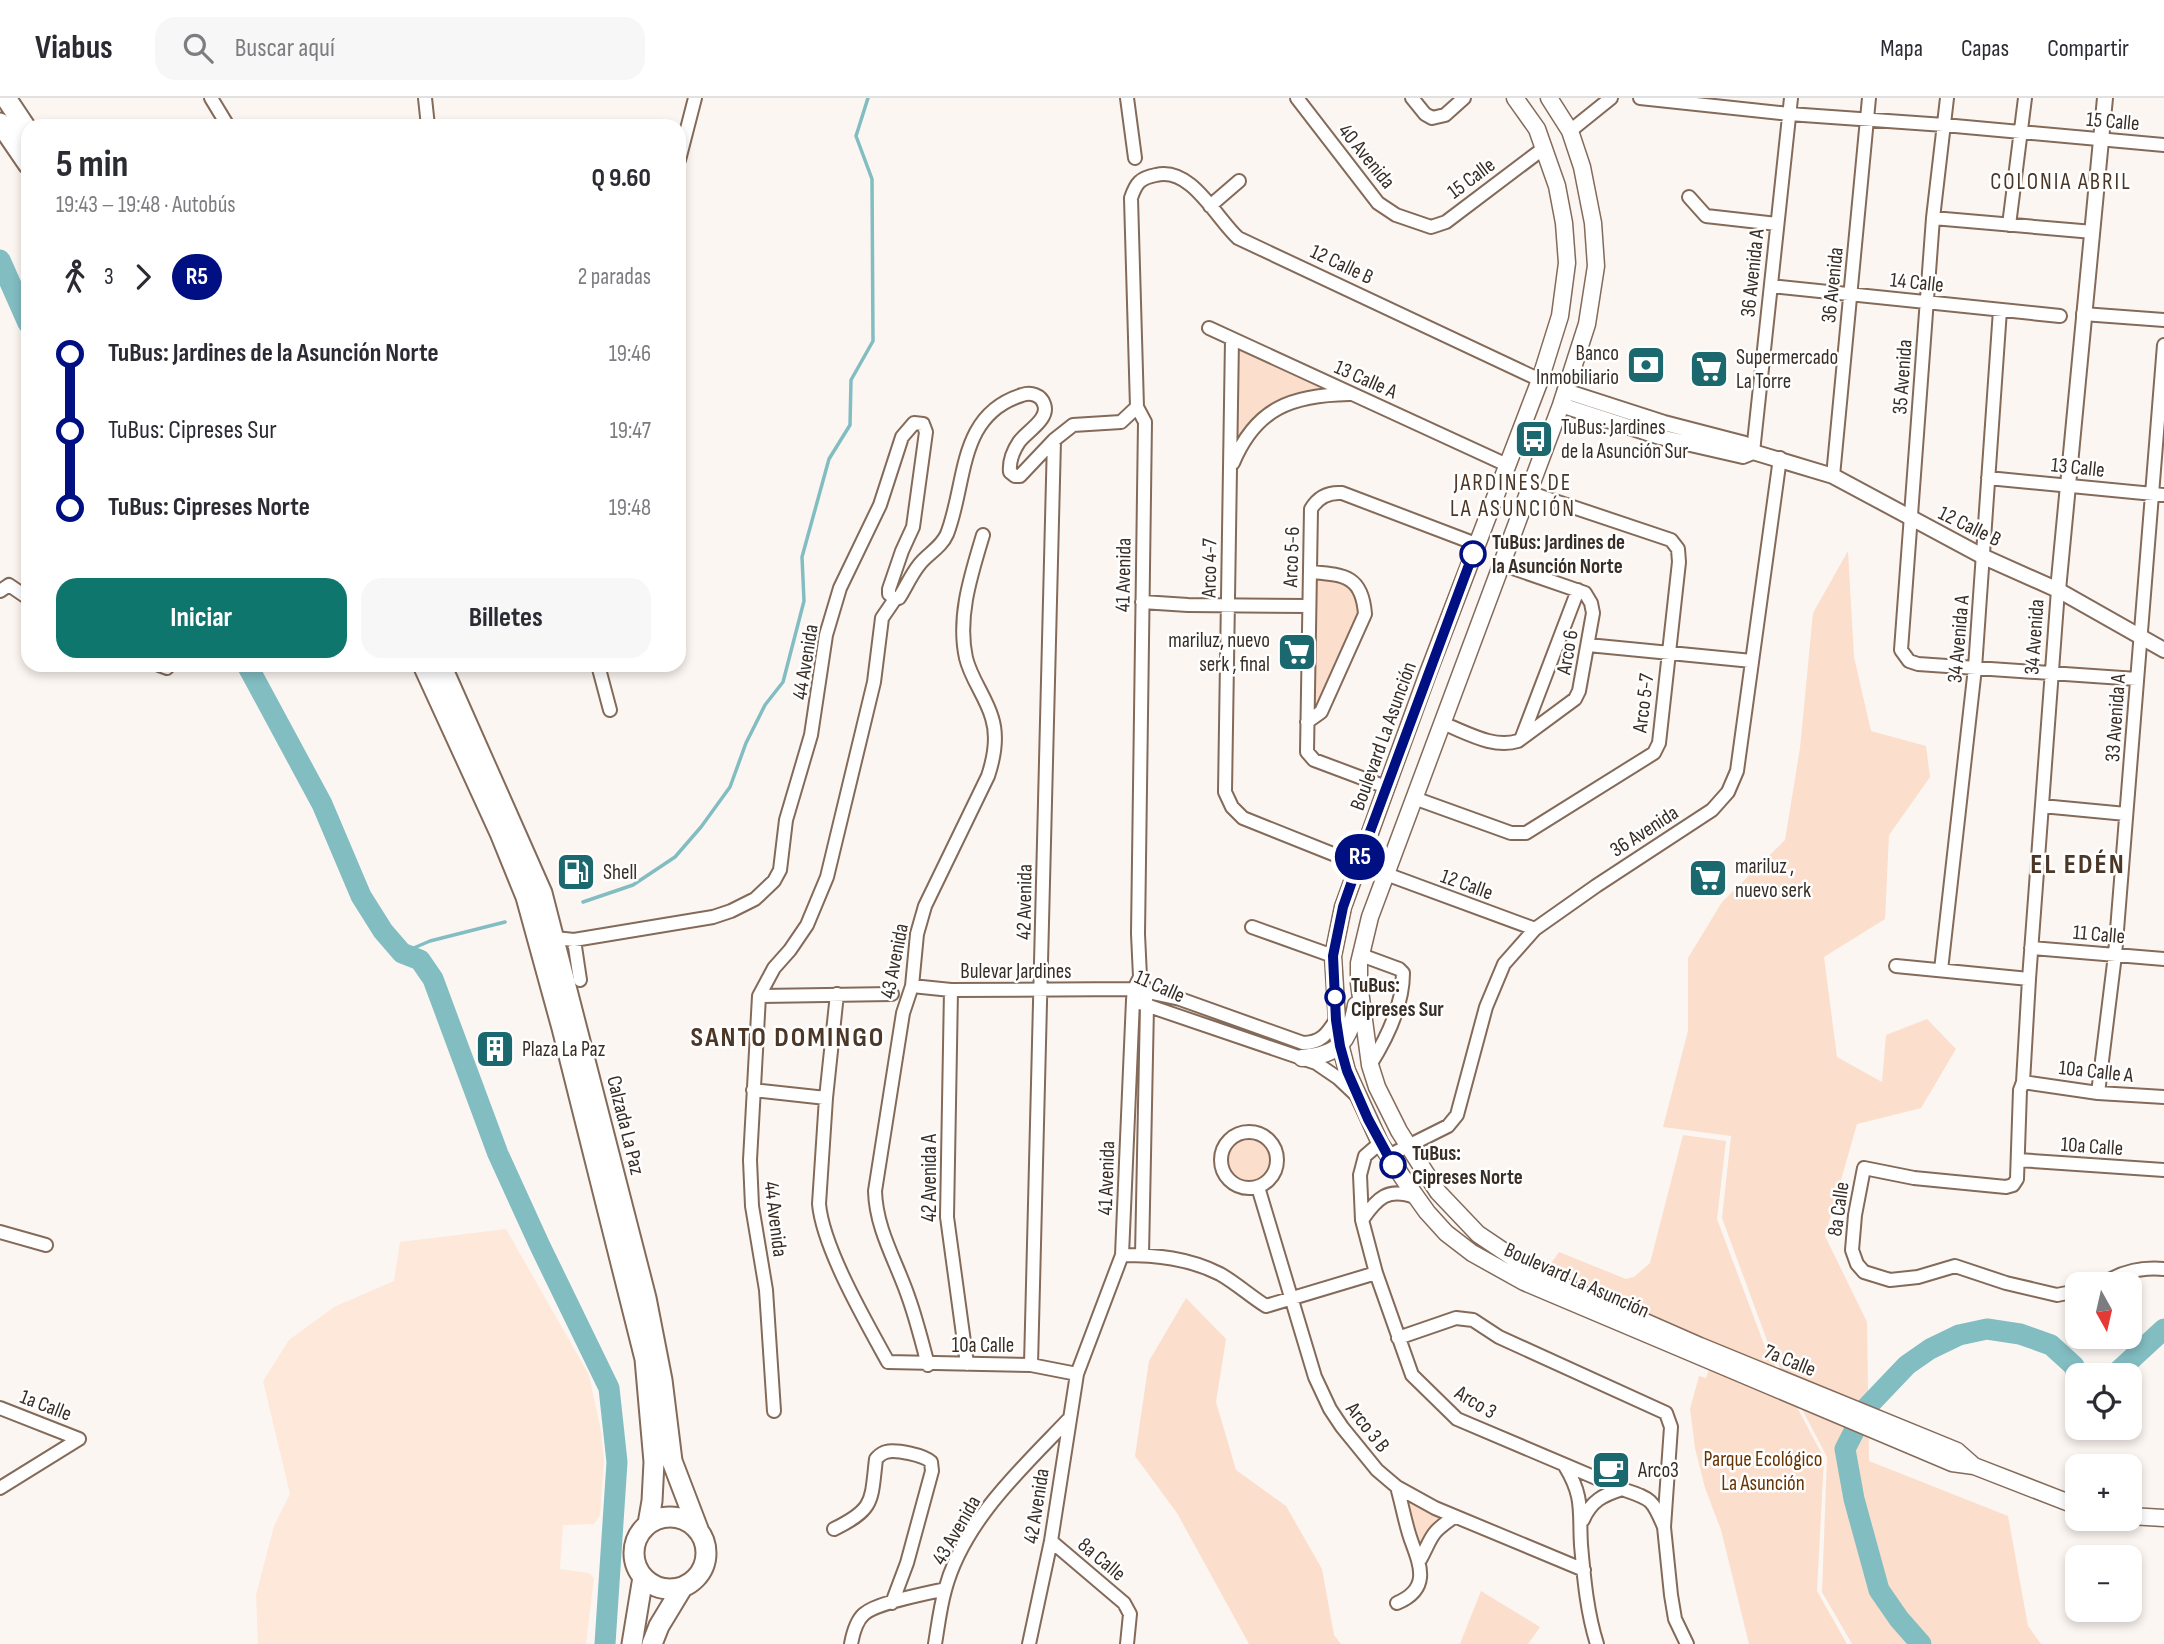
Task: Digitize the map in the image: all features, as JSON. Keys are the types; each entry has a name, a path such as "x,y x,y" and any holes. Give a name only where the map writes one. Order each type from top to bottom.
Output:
{"main road":[{"path":"6,98 21,120"},
{"name":"Boulevard La Asunción","path":"1515,98 1536,129 1557,186 1564,223 1567,264 1560,316 1541,380 1476,544 1343,907 1333,956 1336,1020 1340,1046 1357,1096 1384,1149 1415,1197 1446,1233 1472,1253 1517,1279 1698,1351"},
{"path":"1530,120 1550,100"},
{"name":"Boulevard La Asunción","path":"1550,100 1570,131 1586,184 1593,223 1596,266 1587,324 1563,398 1370,917 1361,955 1359,983 1370,1065 1388,1111 1438,1192 1479,1234 1530,1269 1588,1296"},
{"path":"0,122 21,154"},
{"path":"1526,418 1548,391 1558,389 1563,398"},
{"path":"1487,518 1514,529"},
{"name":"Calzada La Paz","path":"426,672 500,833 526,897 562,1028 645,1359 654,1462 648,1524"},
{"name":"Calzada La Paz","path":"444,672 564,939 646,1297 662,1380 672,1461 698,1529"},
{"path":"1428,673 1457,682"},
{"path":"1370,832 1398,841"},
{"path":"1303,1058 1327,1054 1340,1046 1352,1024 1359,983"},
{"path":"1446,1233 1479,1234"},
{"name":"7a Calle","path":"1588,1296 1698,1351 2065,1501"},
{"path":"2142,1517 2164,1518"},
{"path":"652,1644 659,1626 682,1588 697,1578 707,1559 704,1538 698,1529 684,1519 658,1519 648,1524 637,1539 634,1548 637,1568 642,1577 661,1588 682,1588"},
{"path":"632,1644 642,1577"}],"street":[{"path":"211,98 224,119"},
{"path":"425,98 427,119"},
{"path":"686,133 695,98"},
{"path":"1133,98 1127,98 1135,158"},
{"name":"40 Avenida","path":"1297,98 1378,203 1396,215 1419,222"},
{"path":"1412,98 1425,114 1432,118 1446,115 1464,98"},
{"path":"1570,131 1611,98"},
{"name":"15 Calle","path":"1640,98 1703,101 1789,114 2164,145"},
{"name":"36 Avenida A","path":"1753,452 1791,98"},
{"name":"36 Avenida","path":"1833,476 1869,98"},
{"name":"35 Avenida","path":"1947,98 1933,218 1900,646 1905,658 1918,664 1975,668"},
{"path":"2009,225 2025,98"},
{"name":"34 Avenida","path":"2017,1179 2020,1090 2023,1082 2058,590 2105,98"},
{"name":"15 Calle","path":"1419,222 1431,226 1446,222 1544,148"},
{"name":"12 Calle B","path":"1142,178 1163,173 1174,175 1192,185 1224,226 1238,238 1541,380"},
{"name":"41 Avenida","path":"1077,1374 1122,1255 1138,989 1145,422 1137,407 1131,198 1135,186 1142,178"},
{"path":"1210,206 1239,181"},
{"path":"1689,197 1706,216 1777,223"},
{"path":"1933,218 2093,232"},
{"name":"14 Calle","path":"1770,286 2060,316"},
{"name":"34 Avenida A","path":"1941,970 1975,668 2000,310"},
{"path":"2083,314 2164,320"},
{"name":"13 Calle A","path":"1209,328 1507,465"},
{"name":"Arco 4-7","path":"1232,339 1226,792 1232,807 1243,818 1358,864"},
{"name":"33 Avenida A","path":"2098,1093 2115,955 2140,637 2158,494 2164,345"},
{"name":"44 Avenida","path":"774,1411 766,1290 752,1206 750,1160 759,996 774,968 807,925 827,877 874,682 882,618 895,598 899,598 920,563 941,544 947,533 963,463 973,438 989,413 1013,398 1028,393 1042,400 1046,407 1045,415 1019,442 1012,457 1012,476 1020,476 1054,440"},
{"name":"Arco 4-7","path":"1230,471 1253,428 1278,406 1319,395 1353,394"},
{"name":"12 Calle B","path":"1563,398 1745,444 1753,452 1833,476 1984,557 2058,590 2164,650"},
{"path":"1054,440 1073,425 1121,422 1137,407"},
{"name":"44 Avenida","path":"564,939 713,917 755,899 774,881 780,870 786,820 811,735 826,635 840,588 880,505 902,436 914,423 923,424 926,432 913,527 889,589 889,594 895,598"},
{"name":"42 Avenida","path":"1031,1365 1054,440"},
{"name":"36 Avenida","path":"1409,1147 1440,1130 1445,1118 1458,1107 1467,1083 1486,1007 1504,964 1535,929 1712,810 1728,792 1737,771 1780,458"},
{"name":"13 Calle","path":"1988,478 2158,494"},
{"name":"Arco 5-6","path":"1386,788 1314,760 1306,745 1311,509 1321,498 1334,492 1349,495 1476,544"},
{"name":"Arco 5-7","path":"1414,798 1511,833 1526,833 1654,753 1659,743 1679,562 1678,549 1671,540 1528,492"},
{"name":"43 Avenida","path":"928,1365 908,1296 887,1244 876,1205 875,1191 903,1013 912,986 917,934 926,906 988,776 992,762 995,732 992,717 966,659 963,638 969,582 983,536"},
{"path":"1442,723 1498,744 1508,744 1522,738 1578,590 1502,564"},
{"path":"1307,722 1321,712 1365,614 1364,600 1357,585 1348,578 1310,572"},
{"path":"0,591 9,585 21,593"},
{"name":"Arco 6","path":"1522,738 1575,699 1579,691 1593,613 1585,593 1578,590"},
{"path":"1142,602 1308,606"},
{"path":"1588,645 1752,661"},
{"path":"1975,668 2137,679"},
{"path":"600,672 610,710"},
{"path":"2042,806 2126,814"},
{"name":"12 Calle","path":"1386,874 1535,929"},
{"path":"1252,927 1333,956"},
{"path":"564,939 580,980"},
{"name":"11 Calle","path":"2031,948 2164,959"},
{"path":"1361,955 1399,969 1403,973 1403,983 1389,1034 1370,1065"},
{"path":"1896,966 2029,979"},
{"name":"Bulevar Jardines","path":"912,986 951,990 1119,990"},
{"name":"11 Calle","path":"1119,990 1138,989 1180,999 1303,1043 1322,1039 1336,1020"},
{"name":"11 Calle","path":"1138,989 1147,1006 1316,1063 1338,1078 1357,1096"},
{"name":"42 Avenida A","path":"951,990 947,1217 967,1364"},
{"path":"753,1090 825,1098 837,994"},
{"path":"759,996 892,994"},
{"name":"41 Avenida","path":"1142,1255 1147,1006"},
{"name":"10a Calle A","path":"2023,1082 2098,1093 2164,1097"},
{"name":"10a Calle","path":"825,1098 820,1219 852,1294 888,1362 928,1365 1031,1365 1077,1374"},
{"path":"1256,1133 1264,1137 1275,1150 1276,1168 1266,1182 1258,1187 1249,1188 1231,1182 1222,1166 1224,1148 1238,1135 1256,1133"},
{"path":"1384,1149 1409,1147"},
{"name":"Arco 3","path":"1384,1149 1365,1156 1360,1175 1362,1220 1376,1273 1412,1375 1457,1419 1644,1496"},
{"name":"10a Calle","path":"2018,1160 2164,1170"},
{"name":"8a Calle","path":"2017,1179 2013,1185 2006,1187 1914,1178 1864,1168 1855,1214 1852,1250 1857,1264 1864,1272 1891,1280 1918,1277 1955,1266 2006,1283 2057,1295 2065,1293"},
{"name":"Arco 3 B","path":"1258,1187 1315,1377 1330,1409 1377,1469 1397,1487 1454,1517 1584,1570"},
{"path":"1362,1220 1372,1206 1389,1194 1402,1192 1415,1197"},
{"path":"0,1232 46,1245"},
{"path":"1122,1255 1172,1257 1193,1262 1222,1275 1266,1306 1376,1273"},
{"path":"2126,1272 2149,1268 2164,1269"},
{"path":"1398,1338 1456,1318 1473,1320 1499,1337 1666,1413 1671,1427 1664,1527 1668,1575 1675,1619 1687,1644"},
{"name":"42 Avenida","path":"1029,1644 1051,1541 1077,1374"},
{"name":"1a Calle","path":"0,1408 79,1438 0,1488"},
{"name":"43 Avenida","path":"935,1644 945,1589 962,1551 989,1507 1068,1420"},
{"path":"834,1529 855,1518 870,1503 876,1459 880,1455 887,1451 924,1456 931,1462 932,1471 907,1563 892,1603"},
{"path":"1565,1465 1578,1491 1584,1570 1591,1622 1597,1644"},
{"path":"1644,1496 1657,1492 1668,1480"},
{"path":"1397,1487 1411,1540 1420,1560"},
{"path":"1581,1524 1588,1509 1598,1498 1622,1489"},
{"path":"1644,1496 1655,1505 1664,1527"},
{"path":"1397,1603 1409,1598 1416,1590 1420,1581 1420,1560 1430,1537 1454,1517"},
{"name":"8a Calle","path":"1051,1541 1128,1608 1130,1614 1126,1644"},
{"path":"851,1644 854,1630 866,1612 945,1589"}],"shaded area":[{"path":"506,1229 589,1375 601,1431 604,1460 600,1515 594,1524 563,1525 560,1569 589,1573 594,1578 586,1644 258,1644 256,1595 274,1526 290,1494 263,1381 289,1340 334,1307 394,1281 400,1242"}],"green space":[{"path":"1236,345 1335,391 1301,393 1275,404 1254,423 1233,450"},
{"path":"1848,551 1854,657 1871,731 1926,746 1930,777 1889,835 1885,919 1824,957 1837,1057 1882,1082 1886,1035 1927,1019 1956,1049 1921,1108 1857,1124 1825,1236 1867,1322 1869,1461 2008,1516 2028,1626 2041,1644 1852,1644 1822,1592 1827,1457 1769,1346 1722,1218 1731,1136 1663,1127 1688,1031 1688,958 1722,902 1785,840 1800,748 1813,613"},
{"path":"1312,576 1334,577 1355,587 1362,613 1318,710 1311,714"},
{"name":"Parque Ecológico La Asunción","path":"1683,1135 1726,1141 1717,1219 1765,1347 1824,1458 1817,1591 1847,1644 1749,1644 1721,1530 1705,1488 1695,1448 1690,1409 1699,1376 1706,1378 1710,1367 1728,1350 1547,1269 1559,1252 1626,1279 1634,1277 1650,1263"},
{"path":"1250,1139 1259,1140 1266,1145 1271,1152 1271,1170 1266,1177 1259,1182 1250,1183 1241,1182 1234,1177 1229,1170 1228,1161 1229,1152 1234,1145 1241,1140"},
{"path":"1186,1298 1226,1339 1216,1402 1236,1470 1286,1506 1322,1569 1334,1635 1341,1644 1249,1644 1177,1513 1135,1456 1149,1361"},
{"path":"1405,1496 1445,1517 1423,1550"},
{"path":"1481,1591 1540,1627 1528,1644 1460,1644"}],"waterway":[{"path":"583,902 633,885 675,857 730,787 746,743 765,705 783,682 804,601 802,557 829,459 850,425 851,380 873,341 872,179 856,136 868,98"},
{"path":"0,260 21,307"},
{"path":"251,672 322,804 361,896 383,931 402,953 420,960 433,979 498,1154 609,1388 617,1462 605,1644"},
{"path":"402,953 430,941 505,922"},
{"path":"1921,1644 1879,1590 1854,1499 1845,1449 1866,1408 1907,1365 1930,1349 1959,1335 1987,1329 2020,1334 2051,1345 2071,1363"},
{"path":"2127,1363 2164,1329"}],"bus line":[{"name":"R5","path":"1393,1165 1368,1119 1347,1071 1336,1020 1333,956 1343,907 1473,554"}],"place":[{"name":"Banco Inmobiliario","path":"1646,365"},
{"name":"Supermercado La Torre","path":"1709,369"},
{"name":"TuBus: Jardines de la Asunción Sur","path":"1534,439"},
{"name":"TuBus: Jardines de la Asunción Norte","path":"1473,554"},
{"name":"mariluz, nuevo serk , final","path":"1297,652"},
{"name":"Shell","path":"576,872"},
{"name":"mariluz , nuevo serk","path":"1708,878"},
{"name":"TuBus: Cipreses Sur","path":"1335,997"},
{"name":"Plaza La Paz","path":"495,1049"},
{"name":"TuBus: Cipreses Norte","path":"1393,1165"},
{"name":"Arco3","path":"1611,1470"}],"district":[{"name":"COLONIA ABRIL","path":"2061,181"},
{"name":"JARDINES DE LA ASUNCIÓN","path":"1513,495"},
{"name":"EL EDÉN","path":"2078,863"},
{"name":"SANTO DOMINGO","path":"788,1036"}]}
